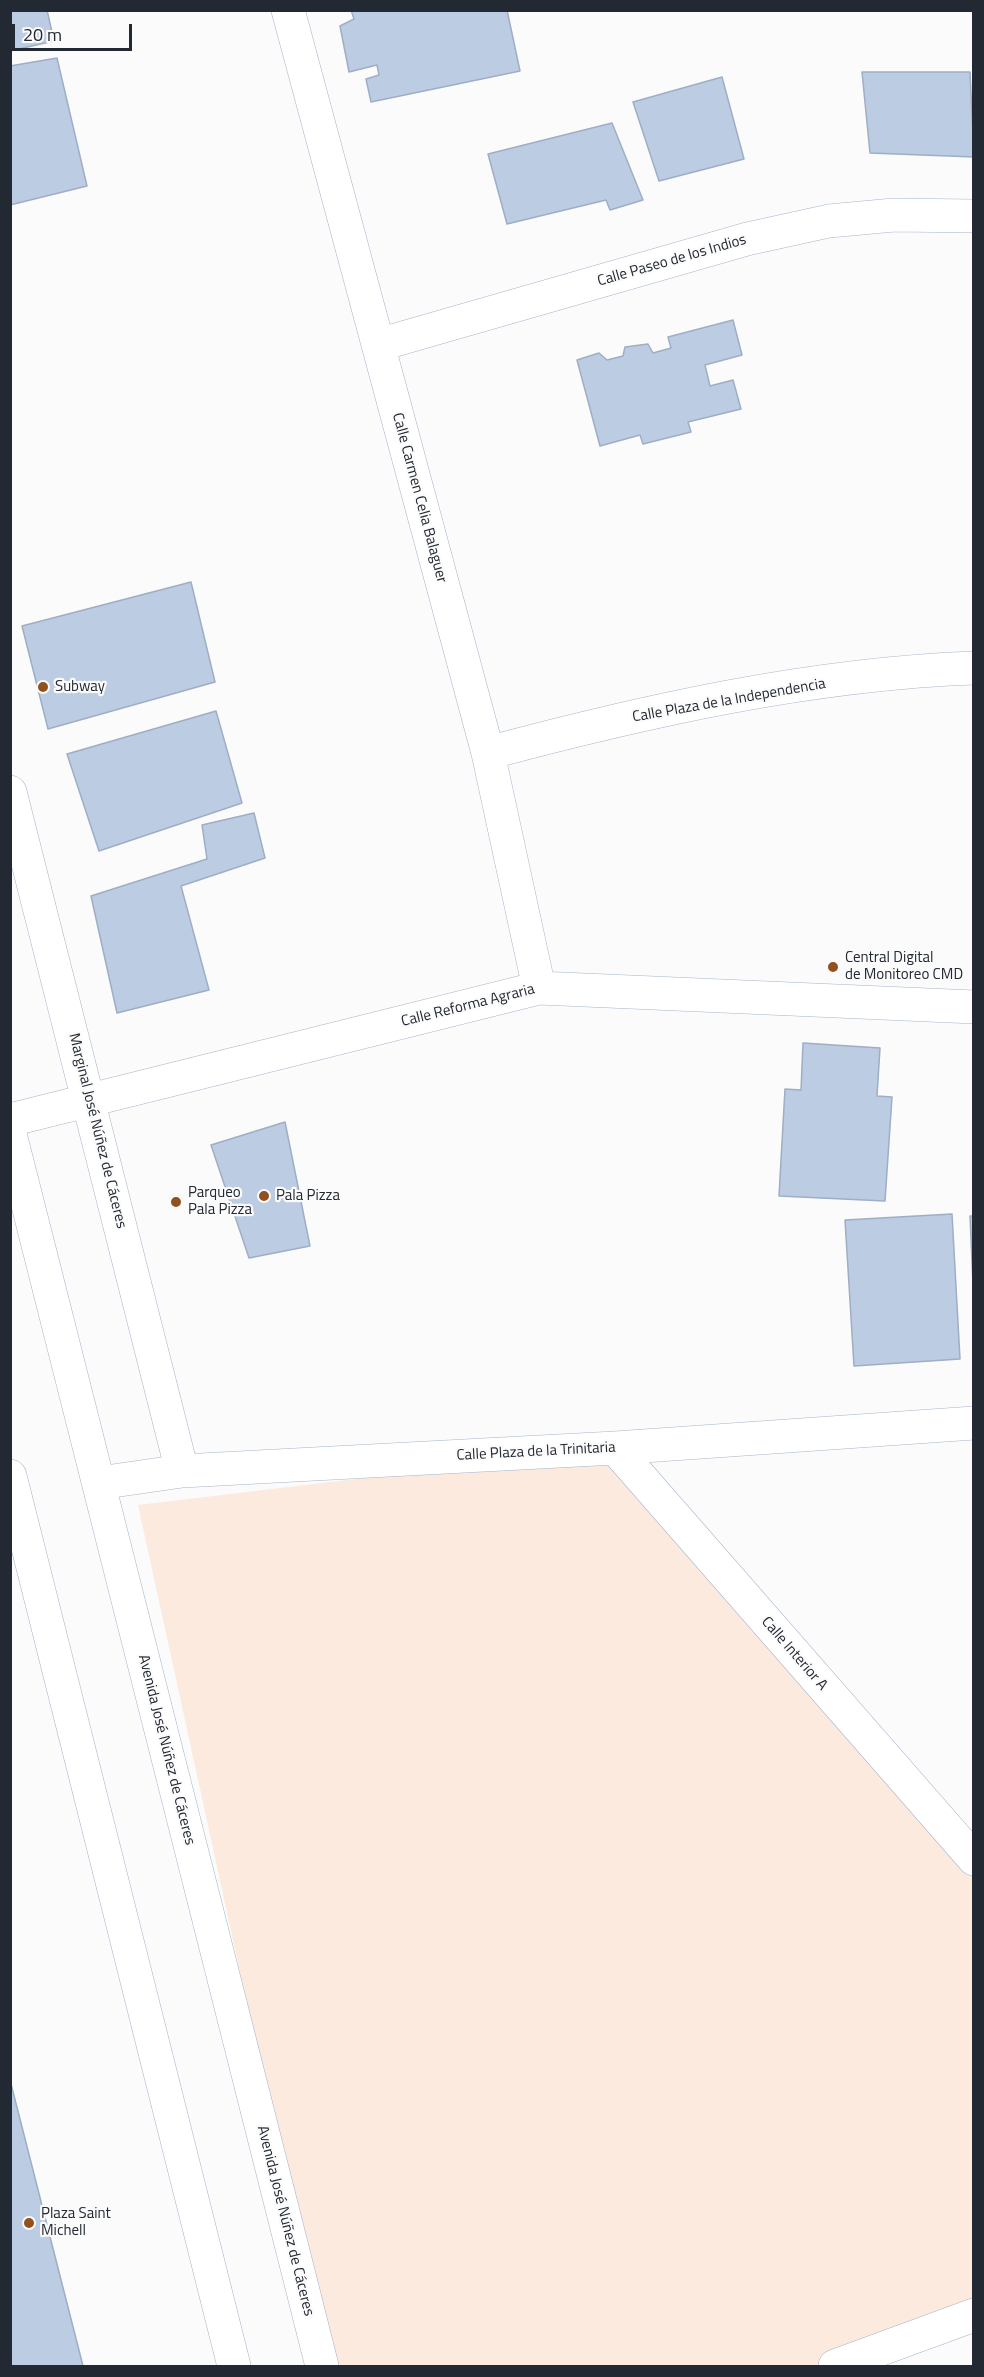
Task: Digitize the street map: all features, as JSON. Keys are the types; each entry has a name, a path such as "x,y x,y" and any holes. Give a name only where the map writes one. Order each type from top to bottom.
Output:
{"street":[{"name":"Calle Carmen Celia Balaguer","path":"288,10 488,753 539,988"},
{"name":"Calle Paseo de los Indios","path":"378,345 747,239 829,221 894,214 974,216"},
{"name":"Calle Plaza de la Independencia","path":"488,753 562,733 711,702 824,683 974,668"},
{"name":"Marginal José Núñez de Cáceres","path":"10,792 182,1471"},
{"name":"Calle Reforma Agraria","path":"10,1120 539,988 974,1007"},
{"name":"Avenida José Núñez de Cáceres","path":"10,1134 322,2367"},
{"name":"Calle Plaza de la Trinitaria","path":"99,1483 182,1471 615,1448 974,1423"},
{"name":"Calle Interior A","path":"615,1448 974,1859"},
{"path":"10,1476 234,2367"},
{"path":"835,2367 974,2315"}],"shaded area":[{"path":"615,1448 973,1868 973,2320 837,2366 326,2366 138,1505"}],"building":[{"path":"10,10 47,10 54,41 10,51"},
{"path":"351,10 507,10 520,71 371,102 366,79 379,75 377,65 349,72 340,26 354,19"},
{"path":"57,58 87,186 10,205 10,66"},
{"path":"862,72 970,72 974,157 870,153"},
{"path":"722,77 744,159 659,181 633,102"},
{"path":"612,123 643,200 610,210 606,200 507,224 488,154"},
{"path":"733,320 742,355 705,365 710,386 733,380 741,409 688,422 691,432 643,444 640,435 600,446 577,360 599,353 607,360 623,356 625,347 648,344 653,353 671,348 668,337"},
{"path":"191,582 215,682 48,729 22,626"},
{"path":"216,711 242,803 99,851 67,754"},
{"path":"254,813 265,858 181,886 209,990 117,1013 91,896 207,859 202,825"},
{"path":"803,1043 880,1048 877,1096 892,1097 885,1201 779,1196 785,1089 801,1090"},
{"name":"Pala Pizza","path":"285,1122 310,1246 249,1258 211,1145"},
{"path":"952,1214 960,1359 854,1366 845,1220"},
{"path":"970,1216 974,1216 974,1307"},
{"name":"Plaza Saint Michell","path":"10,2080 83,2366 10,2366"}],"place":[{"name":"Subway","path":"43,687"},
{"name":"Central Digital de Monitoreo CMD","path":"833,967"},
{"name":"Pala Pizza","path":"264,1196"},
{"name":"Parqueo Pala Pizza","path":"176,1202"},
{"name":"Plaza Saint Michell","path":"29,2223"}]}
